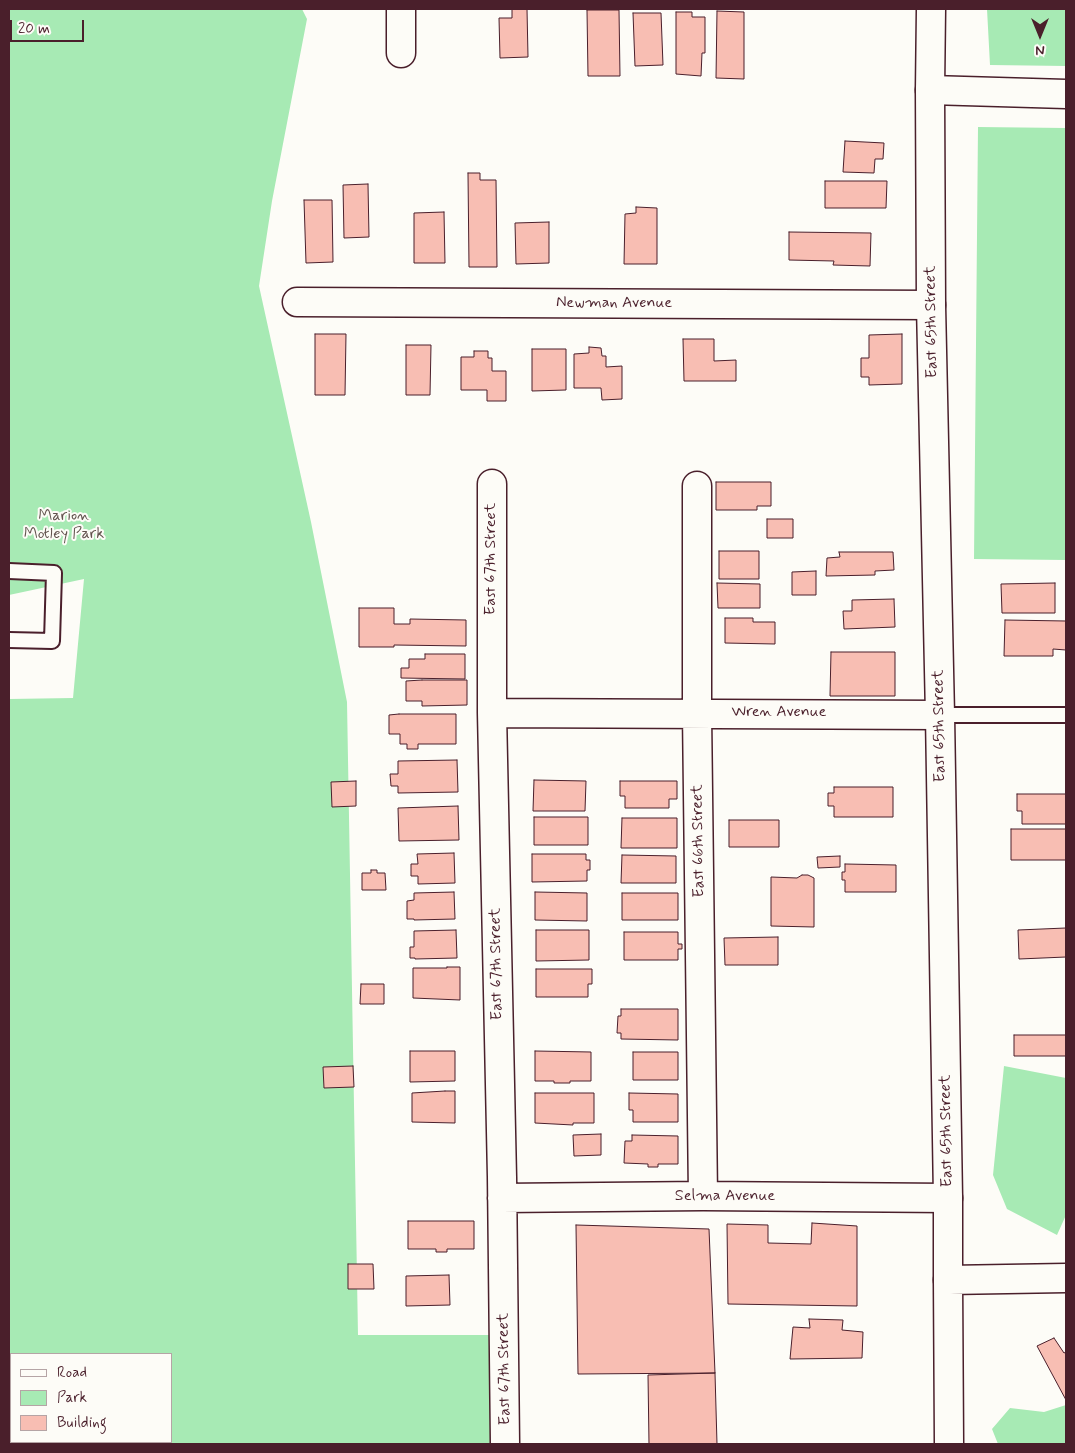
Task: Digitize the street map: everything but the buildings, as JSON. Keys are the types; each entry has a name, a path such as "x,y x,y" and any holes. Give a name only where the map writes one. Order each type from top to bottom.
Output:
{"street":[{"path":"401,9 401,53"},
{"name":"East 65th Street","path":"931,9 931,305 948,1198 949,1444"},
{"path":"930,90 1066,94"},
{"name":"Newman Avenue","path":"297,302 931,305"},
{"name":"East 67th Street","path":"492,484 492,713 506,1444"},
{"name":"East 66th Street","path":"697,486 697,713 703,1196"},
{"name":"Wren Avenue","path":"492,713 940,715"},
{"name":"Selma Avenue","path":"502,1198 703,1196 948,1198"},
{"path":"948,1280 1066,1278"}],"lane":[{"path":"9,571 54,573 52,641 9,640"},
{"name":"Wren Avenue","path":"940,715 1066,715"}],"green space":[{"name":"Marion Motley Park","path":"9,9 302,9 307,19 272,201 259,286 311,522 347,702 358,1335 504,1335 505,1444 9,1444 9,699 73,698 84,579 9,595"},
{"path":"987,9 1066,9 1066,66 990,65"},
{"path":"978,127 1066,128 1066,560 974,559"},
{"path":"1004,1066 1066,1078 1066,1215 1057,1235 1007,1209 993,1175"},
{"path":"1066,1405 1066,1444 998,1444 992,1429 1010,1408 1044,1412"}]}
